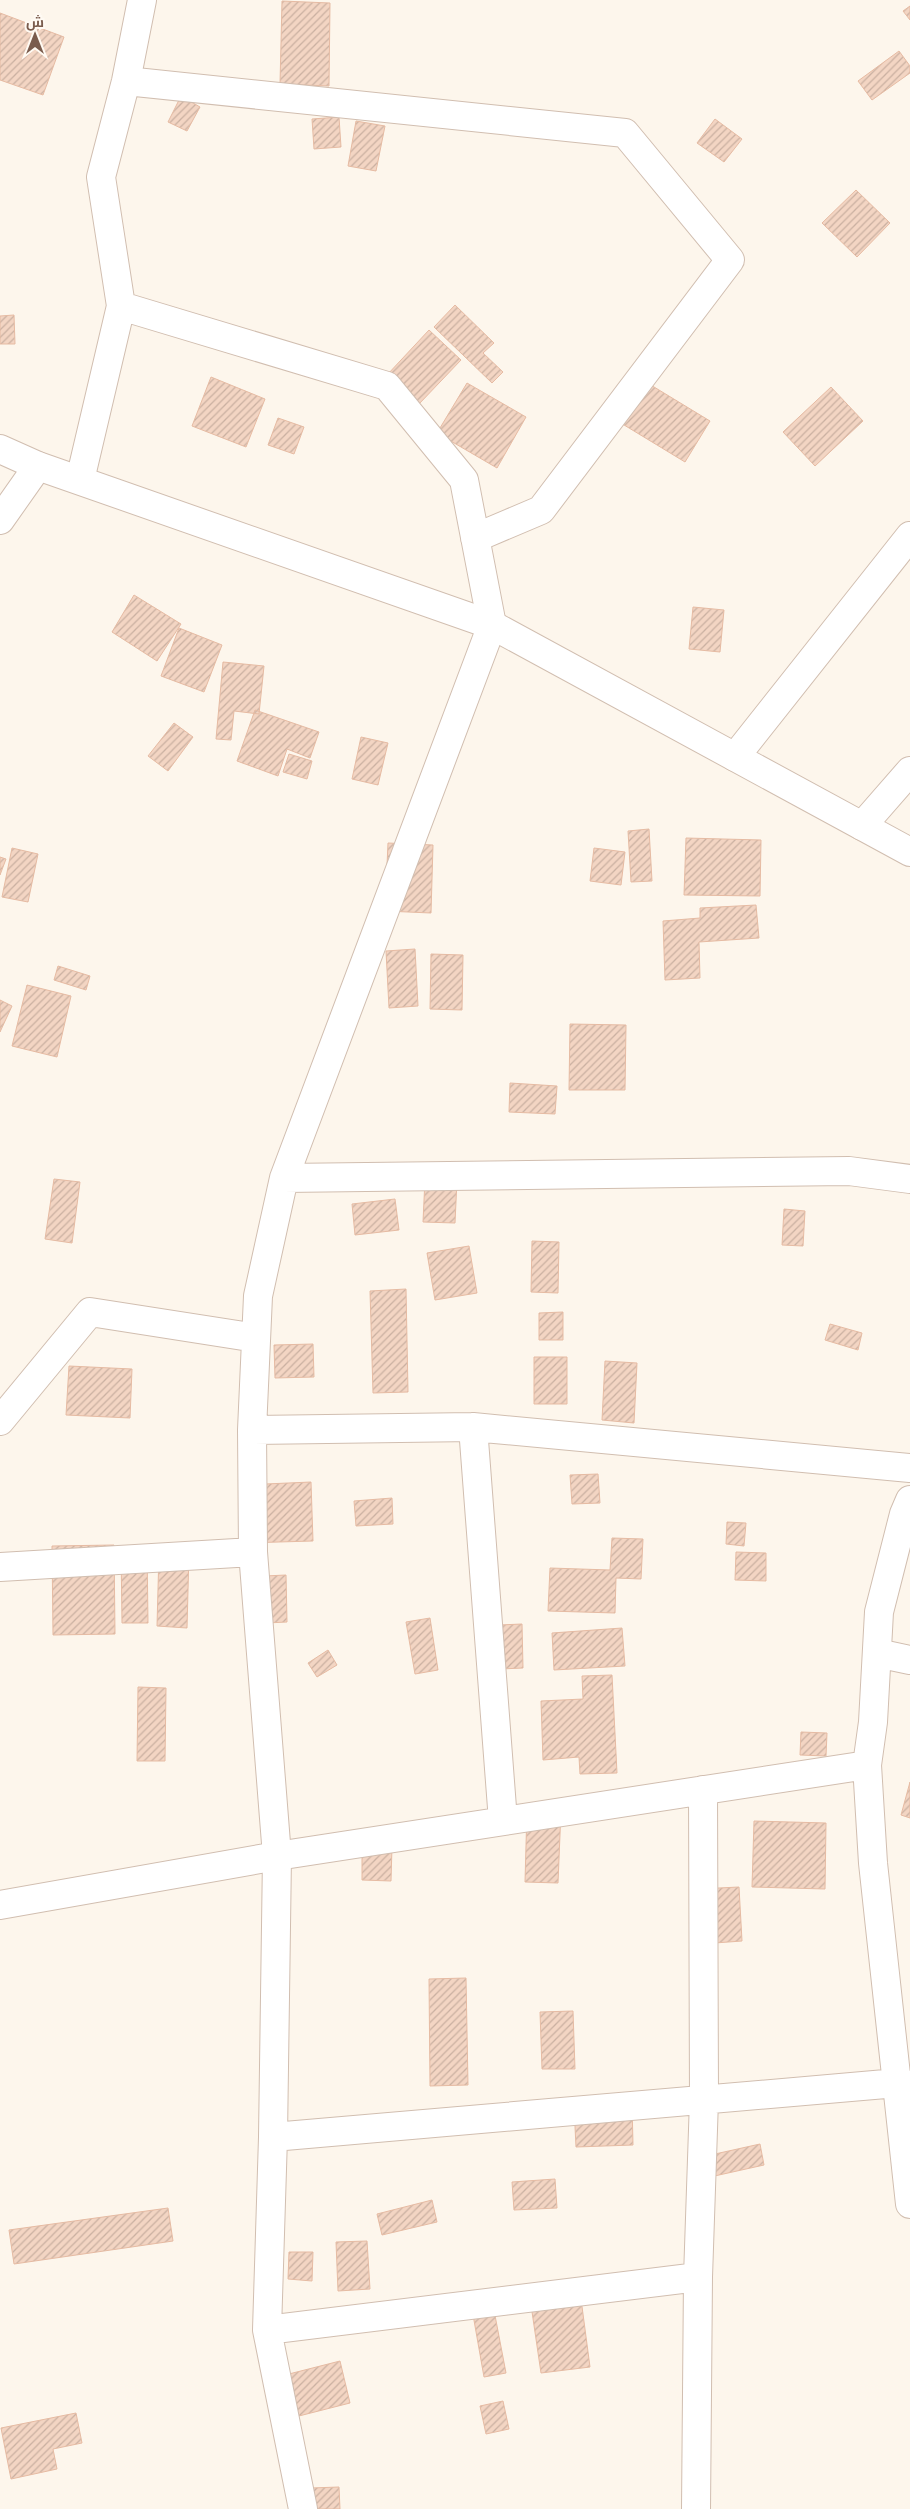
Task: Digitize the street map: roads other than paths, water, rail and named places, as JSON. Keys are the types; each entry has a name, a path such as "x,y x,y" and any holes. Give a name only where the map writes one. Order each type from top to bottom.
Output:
{"street":[{"path":"80,480 121,306 101,177 126,81 142,0"},
{"path":"126,81 625,133 730,260 540,510 475,538"},
{"path":"121,306 387,386 464,480 492,625 284,1178 258,1296 252,1430 253,1552 277,1856 273,2137 267,2330 303,2509"},
{"path":"0,449 38,466 492,625 910,852"},
{"path":"0,520 38,466"},
{"path":"735,757 910,536"},
{"path":"862,826 910,771"},
{"path":"284,1178 849,1171 910,1180"},
{"path":"0,1420 90,1312 256,1338"},
{"path":"252,1430 473,1427 910,1468"},
{"path":"473,1427 503,1821"},
{"path":"910,1500 904,1514 879,1612 873,1722 867,1764 873,1863 903,2084 910,2204"},
{"path":"0,1567 253,1552"},
{"path":"877,1653 910,1660"},
{"path":"0,1905 277,1856 867,1764"},
{"path":"696,2509 698,2277 704,2100 703,1790"},
{"path":"273,2137 903,2084"},
{"path":"267,2330 698,2277"}]}
